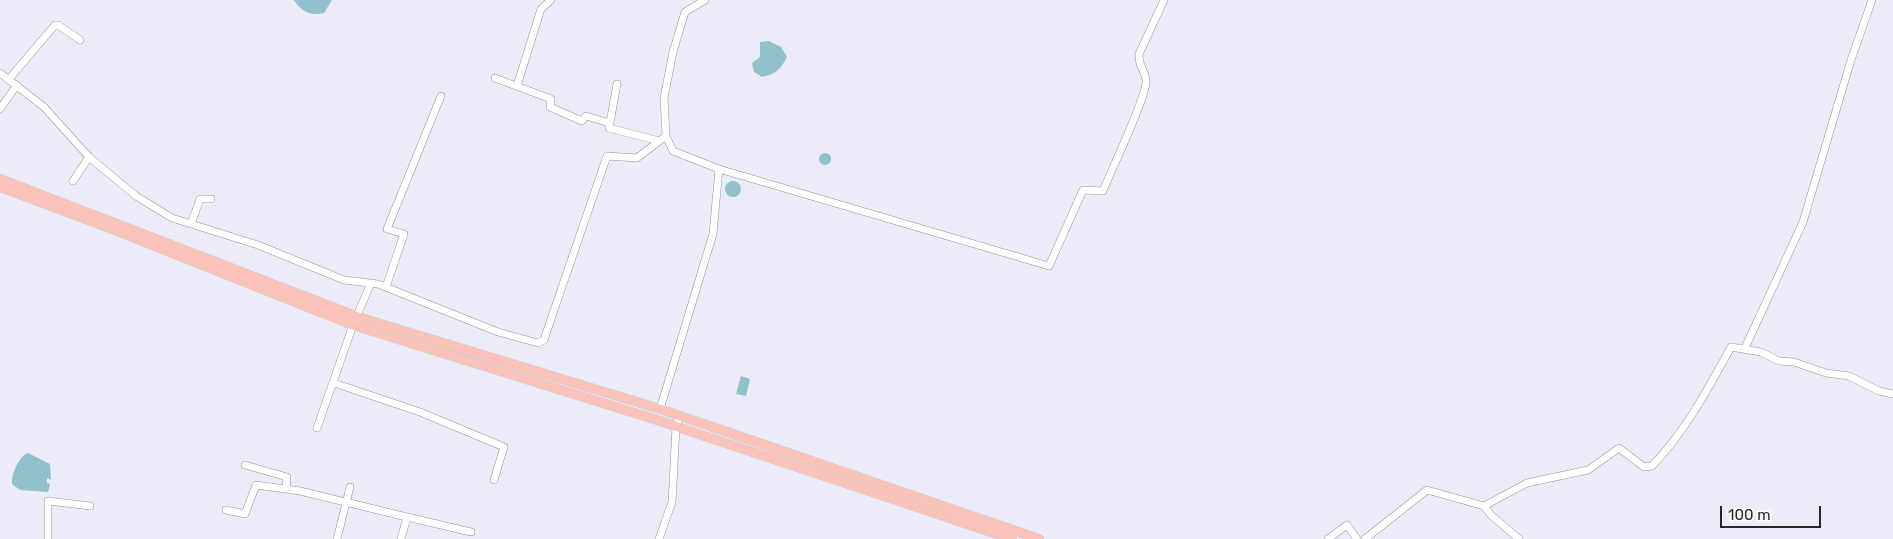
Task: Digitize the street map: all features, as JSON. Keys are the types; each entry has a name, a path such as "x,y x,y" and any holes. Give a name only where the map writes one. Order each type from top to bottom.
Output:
{"main road":[{"path":"0,179 356,321 660,409 1039,539"},
{"path":"0,187 356,321 1012,539"}],"street":[{"path":"517,86 541,9 551,0"},
{"path":"705,0 685,12 676,36 664,98 666,136 673,151 719,169 1049,266 1083,190 1102,192 1106,183 1143,97 1146,80 1138,64 1139,54 1164,0"},
{"path":"1745,348 1803,222 1851,60 1872,0"},
{"path":"9,79 55,25 58,25 80,40"},
{"path":"0,72 44,107 89,157 136,196 172,218 258,245 344,280 386,287 498,332 538,343 544,340 607,156 637,158 666,136"},
{"path":"495,78 551,98 550,107 582,121 586,116 610,122"},
{"path":"0,109 17,84"},
{"path":"617,84 609,128 659,141"},
{"path":"386,287 404,234 387,228 441,96"},
{"path":"73,181 89,157"},
{"path":"660,409 713,234 719,169"},
{"path":"191,224 200,199 210,199"},
{"path":"317,428 371,283"},
{"path":"1484,506 1527,483 1588,470 1620,448 1644,467 1652,466 1668,450 1701,401 1731,347 1745,348 1761,352 1779,361 1794,362 1826,372 1849,376 1879,391 1893,394"},
{"path":"334,383 420,412 504,447 494,480"},
{"path":"658,539 672,502 676,427 680,417"},
{"path":"245,465 287,477 286,489"},
{"path":"226,510 245,514 256,485 346,501 471,532"},
{"path":"337,539 350,486"},
{"path":"1365,539 1427,490 1484,506 1491,515 1520,539"},
{"path":"48,539 48,501 90,506"},
{"path":"401,539 406,517"},
{"path":"1328,539 1347,525 1357,539"}],"water":[{"path":"294,0 332,0 324,13 315,14 300,8"},
{"path":"769,41 781,47 787,57 778,70 762,77 754,72 752,63 760,57 760,42"},
{"path":"823,153 827,153 831,159 827,165 823,165 819,161 819,157"},
{"path":"733,181 741,189 733,197 725,189"},
{"path":"741,376 750,379 746,396 736,394"},
{"path":"28,453 50,464 51,480 47,478 47,483 50,484 48,492 20,490 12,484 16,466"}]}
